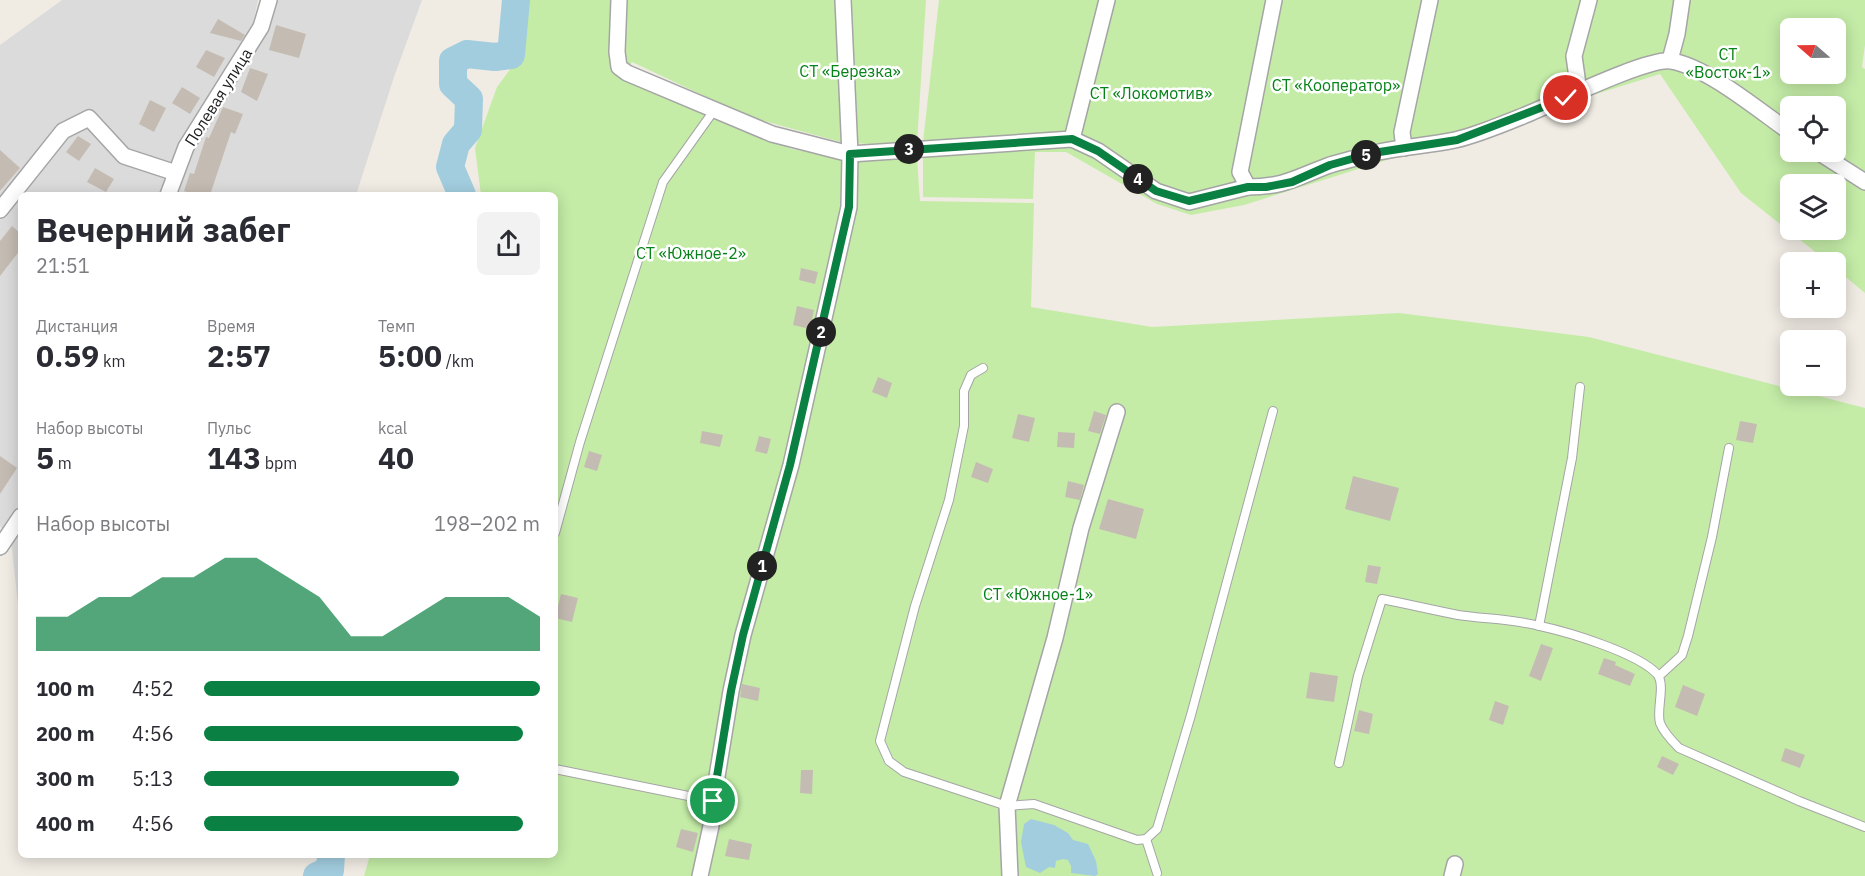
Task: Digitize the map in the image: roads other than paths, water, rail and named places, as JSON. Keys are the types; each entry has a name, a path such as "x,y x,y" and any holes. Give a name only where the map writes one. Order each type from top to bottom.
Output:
{"street":[{"name":"Полевая улица","path":"169,192 186,147 261,27 269,0"},
{"path":"619,0 617,52 619,67 627,73 772,134 850,154 1072,139 1098,151 1156,191 1189,201 1248,187 1266,187 1292,182 1330,165 1373,153 1457,140 1650,64 1670,60 1690,67 1718,82 1780,125"},
{"path":"700,876 711,826 731,691 743,635 790,465 849,207 850,154 843,0"},
{"path":"1072,139 1107,0"},
{"path":"1248,187 1240,172 1274,0"},
{"path":"1404,148 1402,132 1430,0"},
{"path":"1579,92 1574,56 1589,0"},
{"path":"1670,60 1682,0"},
{"path":"0,210 63,131 89,118 124,156 176,173"},
{"path":"1834,162 1865,182"},
{"path":"1010,876 1006,806 1055,638 1081,528 1117,412"},
{"path":"1,541 18,520"}],"lane":[{"path":"558,522 587,420 663,182 715,109"},
{"path":"983,368 971,375 964,391 964,426 949,500 915,606 880,741 889,761 904,772 1006,806 1034,804 1137,840 1146,839 1157,829 1191,715 1273,411"},
{"path":"1539,626 1572,458 1580,387"},
{"path":"1659,676 1682,655 1688,636 1712,537 1729,448"},
{"path":"1340,763 1358,676 1382,599 1458,614 1539,626 1614,650 1647,665 1659,676 1658,711 1661,725 1668,737 1679,748 1865,827"},
{"path":"558,770 713,801"},
{"path":"1146,839 1157,873"}],"water":[{"path":"1031,819 1054,825 1068,833 1073,840 1088,844 1096,861 1098,874 1095,876 1071,873 1068,860 1063,859 1056,861 1055,868 1049,867 1040,873 1026,867 1021,842 1024,824"}],"waterway":[{"path":"461,192 450,167 456,144 468,130 469,99 453,84 453,61 467,54 495,57 511,55 516,0"},
{"path":"317,876 330,870 331,858"}],"park label":[{"name":"СТ «Восток-1»","path":"1728,63"},
{"name":"СТ «Березка»","path":"850,71"},
{"name":"СТ «Кооператор»","path":"1336,85"},
{"name":"СТ «Локомотив»","path":"1151,93"},
{"name":"СТ «Южное-2»","path":"691,253"},
{"name":"СТ «Южное-1»","path":"1038,594"}]}
